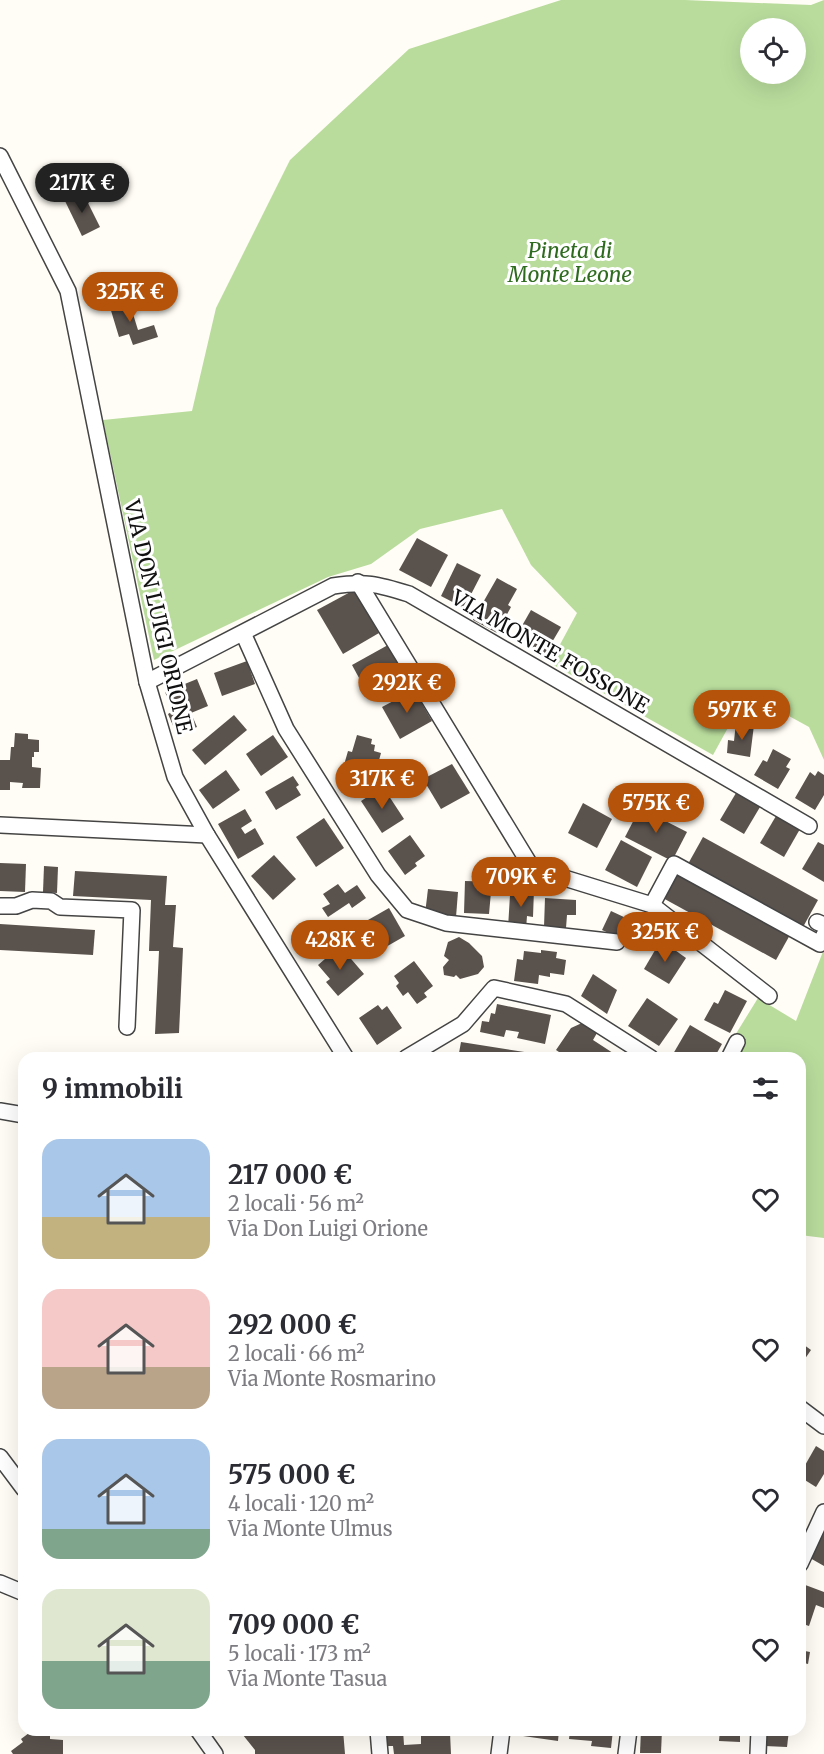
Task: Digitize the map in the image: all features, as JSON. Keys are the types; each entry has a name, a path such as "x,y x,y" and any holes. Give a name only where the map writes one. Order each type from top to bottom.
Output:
{"street":[{"name":"VIA DON LUIGI ORIONE","path":"0,156 68,291 147,682 175,777 207,835 342,1052"},
{"path":"147,682 333,586 358,582 532,868 652,905 769,996"},
{"name":"VIA MONTE FOSSONE","path":"358,582 376,584 409,594 809,826"},
{"path":"243,633 286,729 378,875 407,910 446,923 617,942"},
{"path":"0,825 207,835"},
{"path":"652,905 674,864 820,944 822,927"},
{"path":"0,906 16,906 32,900 51,901 60,907 132,910 127,1027"},
{"path":"422,1052 463,1024 494,988 566,1004 642,1052"},
{"path":"732,1052 737,1042"},
{"path":"0,1111 18,1114"},
{"path":"806,1412 824,1426"},
{"path":"0,1457 18,1481"},
{"path":"806,1551 824,1512"},
{"path":"0,1583 18,1590"},
{"path":"202,1736 215,1754"},
{"path":"378,1736 380,1754"},
{"path":"499,1754 501,1736"},
{"path":"626,1754 628,1736"},
{"path":"758,1754 759,1736"}],"green space":[{"name":"Pineta di Monte Leone","path":"561,0 685,0 811,5 824,0 824,760 809,727 747,693 713,755 550,663 577,613 531,565 502,509 420,529 371,564 328,577 154,660 103,420 192,411 216,308 290,160 409,49"},
{"path":"824,949 824,1238 806,1236 806,1052 725,1052 758,998 796,1021"}],"building":[{"path":"83,193 100,227 82,236 65,201"},
{"path":"128,298 138,330 154,325 158,337 133,345 129,334 119,337 109,304"},
{"path":"417,538 448,555 431,587 399,570"},
{"path":"457,563 481,575 464,608 441,596"},
{"path":"497,578 517,589 508,605 511,607 497,633 473,620"},
{"path":"354,590 379,633 343,654 317,610"},
{"path":"531,610 561,627 545,654 515,638"},
{"path":"388,645 408,680 371,700 352,665"},
{"path":"247,661 255,684 222,696 214,673"},
{"path":"197,679 208,706 191,713 197,727 177,735 168,714 173,711 165,692"},
{"path":"414,690 432,721 400,739 382,707"},
{"path":"234,715 247,730 205,765 192,750"},
{"path":"736,723 754,725 750,757 727,753 728,740 734,741"},
{"path":"15,733 28,734 28,739 39,740 39,752 34,752 32,767 41,768 40,788 22,788 23,783 10,782 10,790 0,790 0,760 10,760"},
{"path":"273,735 288,757 261,776 246,754"},
{"path":"357,735 372,739 371,744 375,745 374,751 381,753 378,764 373,763 372,767 362,765 361,769 344,765 348,751 352,752"},
{"path":"773,749 791,759 786,767 790,769 778,789 754,775 763,760 767,762"},
{"path":"452,764 470,793 441,809 423,779"},
{"path":"226,770 240,790 213,809 199,790"},
{"path":"818,771 824,775 824,795 815,810 795,798 810,772 815,776"},
{"path":"293,776 299,785 296,787 301,795 276,810 265,792"},
{"path":"383,787 404,819 382,833 361,801"},
{"path":"736,793 760,807 744,834 720,820"},
{"path":"583,803 612,819 597,848 568,833"},
{"path":"640,808 687,832 672,861 625,837"},
{"path":"245,809 252,821 241,828 245,834 255,828 264,844 238,859 218,824"},
{"path":"776,816 800,829 784,857 760,843"},
{"path":"324,818 344,848 316,867 296,837"},
{"path":"410,835 425,856 415,863 417,866 405,875 388,851"},
{"path":"703,837 818,900 803,927 688,864"},
{"path":"621,840 652,857 637,887 605,870"},
{"path":"818,842 824,845 824,882 802,869"},
{"path":"274,855 296,879 273,900 251,876"},
{"path":"0,863 26,864 25,892 0,891"},
{"path":"44,866 58,867 57,893 43,892"},
{"path":"676,870 791,933 776,960 661,897"},
{"path":"75,871 167,876 165,905 176,905 173,947 183,948 179,1033 155,1034 159,951 149,951 151,900 73,896"},
{"path":"465,881 497,882 497,892 491,892 489,914 464,913"},
{"path":"338,884 345,893 357,885 366,898 352,908 349,903 328,917 322,908 330,904 323,894"},
{"path":"514,888 534,889 533,917 527,916 526,929 508,928 510,895 514,895"},
{"path":"428,889 458,892 456,917 425,914"},
{"path":"545,898 576,900 576,915 567,915 566,928 544,927"},
{"path":"389,908 405,936 384,948 368,920"},
{"path":"611,911 641,925 633,944 602,930"},
{"path":"0,924 95,930 93,955 0,950"},
{"path":"459,937 482,956 484,967 478,974 460,979 456,975 454,977 444,975 443,967 449,960 444,956 448,942"},
{"path":"661,940 686,958 669,984 644,969"},
{"path":"340,946 364,974 338,996 326,982 330,979 318,965"},
{"path":"541,950 557,952 556,958 566,960 564,975 550,973 550,977 539,975 538,984 514,981 517,959 523,960 524,951 541,953"},
{"path":"414,961 433,986 424,993 427,997 417,1004 408,992 403,996 396,986 399,983 394,976"},
{"path":"593,974 617,990 607,1014 581,996"},
{"path":"725,990 747,1001 730,1033 704,1020 714,1002 718,1004"},
{"path":"647,998 678,1019 659,1046 628,1026"},
{"path":"497,1004 551,1015 545,1044 517,1038 519,1032 506,1030 504,1037 480,1032 482,1021 489,1022 491,1013 495,1014"},
{"path":"378,1005 382,1010 387,1006 402,1028 377,1045 359,1018"},
{"path":"582,1023 597,1033 593,1040 611,1052 559,1052 556,1050 571,1028"},
{"path":"690,1025 722,1044 717,1052 674,1052"},
{"path":"461,1042 525,1052 459,1052"},
{"path":"806,1346 811,1350 806,1357"},
{"path":"816,1446 824,1451 824,1474 816,1487 806,1481 806,1464"},
{"path":"824,1530 824,1566 810,1558"},
{"path":"806,1585 824,1592 824,1608 816,1605 809,1626 806,1625"},
{"path":"806,1651 810,1652 808,1664 806,1664"},
{"path":"25,1736 50,1736 50,1739 63,1740 63,1754 13,1754 11,1751 23,1742 21,1739"},
{"path":"244,1736 344,1736 345,1754 255,1754 255,1750"},
{"path":"384,1736 403,1736 404,1745 421,1744 421,1736 450,1736 451,1754 394,1754 393,1746 385,1746"},
{"path":"523,1736 558,1736 558,1741"},
{"path":"569,1736 612,1736 611,1748 591,1746 592,1741 569,1739"},
{"path":"641,1736 662,1736 661,1753 640,1753"},
{"path":"719,1736 740,1736 740,1742 719,1741"},
{"path":"766,1736 788,1736 787,1747 765,1746"}]}
